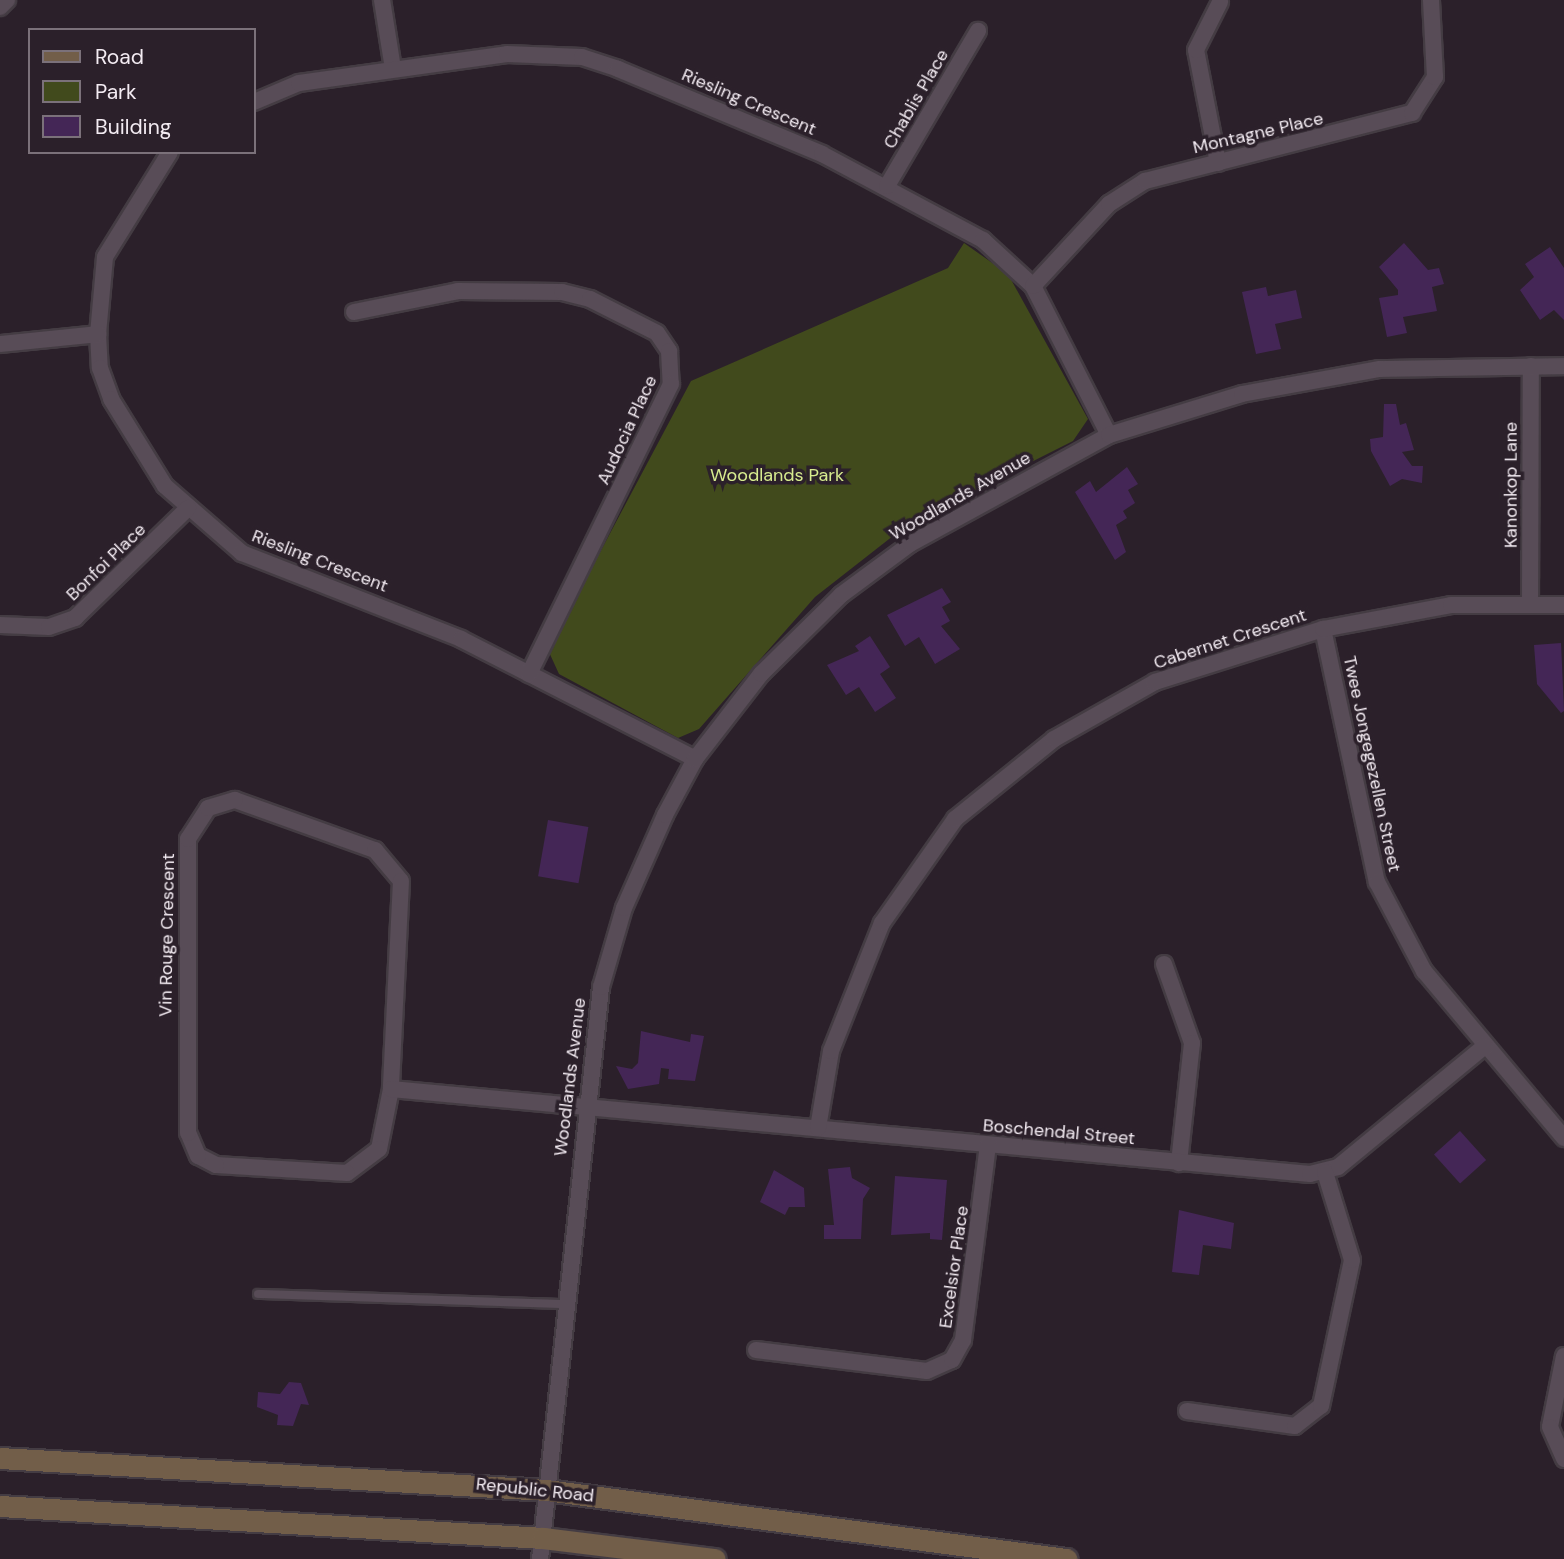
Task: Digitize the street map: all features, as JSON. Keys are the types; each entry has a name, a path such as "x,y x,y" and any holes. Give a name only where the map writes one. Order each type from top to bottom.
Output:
{"main road":[{"name":"Republic Road","path":"0,1458 546,1490 1066,1559"},
{"path":"0,1506 541,1549 715,1559"}],"street":[{"path":"0,7 7,0"},
{"path":"382,0 393,69"},
{"name":"Montagne Place","path":"1033,286 1119,195 1161,175 1412,113 1435,77 1431,0"},
{"path":"1218,163 1196,50 1220,2"},
{"name":"Chablis Place","path":"887,186 978,31"},
{"name":"Riesling Crescent","path":"256,101 299,83 393,69 507,54 582,57 887,186 983,240 1033,286 1109,435"},
{"name":"Riesling Crescent","path":"169,154 105,257 98,334 100,368 111,399 165,486 188,508 257,560 383,606 529,674 695,759"},
{"name":"Audocia Place","path":"354,312 458,291 562,292 590,299 657,333 669,351 671,384 529,674"},
{"path":"0,344 98,334"},
{"name":"Kanonkop Lane","path":"1530,605 1531,366"},
{"name":"Woodlands Avenue","path":"541,1549 591,1037 612,945 641,866 695,759 761,674 841,595 910,544 1109,435 1242,394 1380,369 1564,366"},
{"name":"Bonfoi Place","path":"0,625 49,627 75,618 188,508"},
{"name":"Cabernet Crescent","path":"818,1128 831,1051 882,923 970,804 1054,739 1155,682 1323,629 1426,608 1564,605"},
{"name":"Twee Jongegezellen Street","path":"1323,629 1377,882 1424,971 1564,1138"},
{"name":"Vin Rouge Crescent","path":"235,800 375,850 395,866 401,881 391,1089 379,1149 347,1173 216,1165 198,1156 185,1116 188,839 208,808 235,800"},
{"path":"1164,964 1192,1042 1179,1163"},
{"path":"1187,1411 1295,1426 1321,1406 1352,1260 1325,1172 1367,1146 1485,1046"},
{"path":"391,1089 585,1105"},
{"name":"Boschendal Street","path":"585,1105 1179,1163 1325,1172"},
{"name":"Excelsior Place","path":"756,1350 927,1371 952,1360 963,1340 988,1145"},
{"path":"1564,1356 1550,1427 1564,1459"}],"lane":[{"path":"258,1294 564,1304"}],"green space":[{"name":"Woodlands Park","path":"964,243 1008,274 1088,419 1073,441 907,525 815,597 699,729 678,738 559,674 548,650 691,381 948,268"}],"building":[{"path":"1404,243 1428,270 1439,268 1444,284 1432,287 1437,311 1403,317 1407,333 1387,337 1379,298 1398,295 1398,290 1379,267"},
{"path":"1550,247 1564,268 1564,320 1554,310 1540,320 1520,290 1534,277 1525,264"},
{"path":"1266,287 1268,296 1296,290 1302,318 1275,324 1281,349 1256,354 1242,292"},
{"path":"1384,404 1396,404 1400,425 1406,423 1414,450 1402,452 1412,466 1423,466 1422,483 1402,479 1390,486 1371,451 1370,439 1383,437"},
{"path":"1127,467 1138,484 1128,490 1135,503 1123,511 1127,518 1116,525 1126,552 1115,560 1075,492 1090,481 1096,492"},
{"path":"942,588 951,602 942,607 950,621 941,626 960,649 935,664 919,637 905,646 887,615"},
{"path":"870,636 890,667 880,674 896,698 875,712 859,687 846,695 827,665 859,651 855,646"},
{"path":"1561,643 1564,711 1561,713 1537,684 1534,645"},
{"path":"548,820 588,827 578,883 538,876"},
{"path":"641,1031 690,1042 691,1034 704,1036 695,1081 668,1079 669,1069 661,1068 659,1084 628,1089 616,1066 632,1069 638,1063"},
{"path":"1460,1131 1486,1160 1460,1183 1434,1154"},
{"path":"850,1167 852,1178 870,1188 863,1199 861,1239 824,1239 824,1225 834,1225 828,1169"},
{"path":"774,1170 804,1188 805,1207 789,1207 785,1215 760,1202"},
{"path":"895,1176 947,1180 942,1240 930,1239 930,1233 891,1235"},
{"path":"1179,1210 1234,1223 1231,1249 1203,1245 1199,1275 1172,1272"},
{"path":"289,1382 301,1383 309,1405 301,1404 293,1426 277,1425 278,1415 257,1407 258,1392 280,1394"}]}
